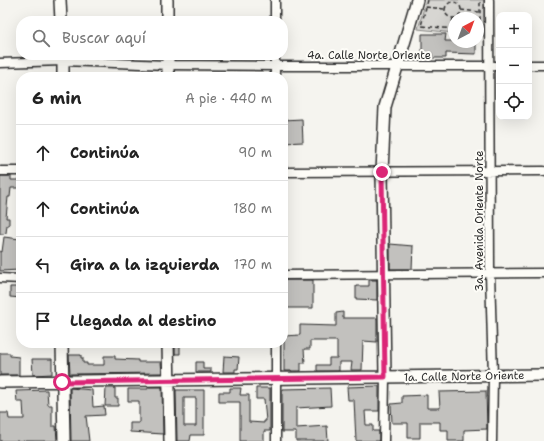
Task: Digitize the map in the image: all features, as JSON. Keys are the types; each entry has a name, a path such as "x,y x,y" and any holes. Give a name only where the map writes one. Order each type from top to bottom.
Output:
{"street":[{"path":"60,0 61,16"},
{"path":"167,0 167,16"},
{"path":"275,0 275,16"},
{"name":"3a. Avenida Oriente Norte","path":"489,0 490,273 493,376 492,441"},
{"path":"384,441 385,377 382,172 385,107 398,66 422,3"},
{"name":"4a. Calle Norte Oriente","path":"0,63 38,60"},
{"path":"63,60 63,72"},
{"path":"168,60 168,72"},
{"name":"4a. Calle Norte Oriente","path":"168,60 275,66 496,66"},
{"path":"275,60 275,72"},
{"path":"532,65 544,65"},
{"path":"0,171 16,171"},
{"path":"288,172 544,171"},
{"path":"288,275 544,273"},
{"path":"0,278 16,279"},
{"path":"62,348 64,441"},
{"path":"168,348 170,441"},
{"path":"276,348 276,441"},
{"name":"1a. Calle Norte Oriente","path":"0,382 544,375"}],"path":[{"path":"422,3 428,0"},
{"path":"448,16 445,9 447,4 455,1 461,10 480,12 480,0"},
{"path":"422,3 445,9"},
{"path":"422,3 421,26 448,29"}],"shaded area":[{"path":"426,0 484,0 484,12 448,12 448,32 418,29"}],"building":[{"path":"422,34 446,34 445,41 448,41 448,48 476,48 476,54 446,53 446,58 432,58 432,53 422,53"},
{"path":"302,119 303,142 288,143 288,120"},
{"path":"0,176 11,176 11,180 16,180 16,188 11,188 10,197 8,197 6,218 9,218 9,225 7,225 6,233 0,234"},
{"path":"4,237 16,238 16,270 0,271 0,251 2,252"},
{"path":"390,244 413,246 412,269 390,269"},
{"path":"288,280 313,280 313,308 288,308"},
{"path":"369,280 377,280 377,300 356,299 356,286 369,286"},
{"path":"10,287 16,287 16,298 10,297"},
{"path":"343,312 343,318 377,318 377,342 363,341 362,370 351,370 352,362 339,362 339,371 317,371 317,365 329,365 329,358 337,358 337,341 310,341 310,349 304,349 305,363 301,363 301,371 284,371 284,348 288,348 288,336 300,335 300,325 336,326 336,313"},
{"path":"175,348 180,348 180,354 175,354"},
{"path":"0,353 10,353 10,356 19,357 19,375 0,375"},
{"path":"69,355 81,355 81,358 83,358 83,363 87,363 87,365 104,365 104,356 115,356 115,359 138,360 138,362 161,362 162,373 70,374"},
{"path":"224,356 239,357 238,369 235,369 235,372 223,372"},
{"path":"32,359 52,359 52,374 33,375"},
{"path":"196,362 203,362 203,369 211,369 211,372 196,372"},
{"path":"379,386 379,411 365,411 366,425 373,425 373,431 379,431 379,441 356,441 354,400 348,400 347,387"},
{"path":"148,387 162,387 163,434 130,432 130,423 139,423 139,401 128,401 128,389 148,389"},
{"path":"70,388 92,390 93,407 104,406 105,415 86,416 89,441 71,441"},
{"path":"106,388 115,388 115,398 118,398 118,406 105,406"},
{"path":"230,388 241,388 240,395 249,395 249,422 264,423 264,421 266,421 264,399 256,399 256,388 270,388 270,431 264,431 264,441 240,441 240,402 219,402 219,392 230,392"},
{"path":"330,388 331,406 296,408 296,428 327,426 328,441 296,441 296,432 282,432 282,389"},
{"path":"47,390 48,405 52,405 52,426 56,426 57,441 0,441 0,413 8,413 9,419 24,419 23,402 17,402 16,391"},
{"path":"176,390 204,390 204,435 191,435 190,441 177,441","holes":["184,398 196,398 196,426 184,426"]},
{"path":"486,391 487,429 464,430 464,441 448,441 448,430 440,430 440,422 420,422 420,438 408,438 408,423 392,423 391,404 402,403 402,396 427,395 427,408 440,408 439,392"}],"route":[{"path":"62,382 385,377 382,172"}]}
